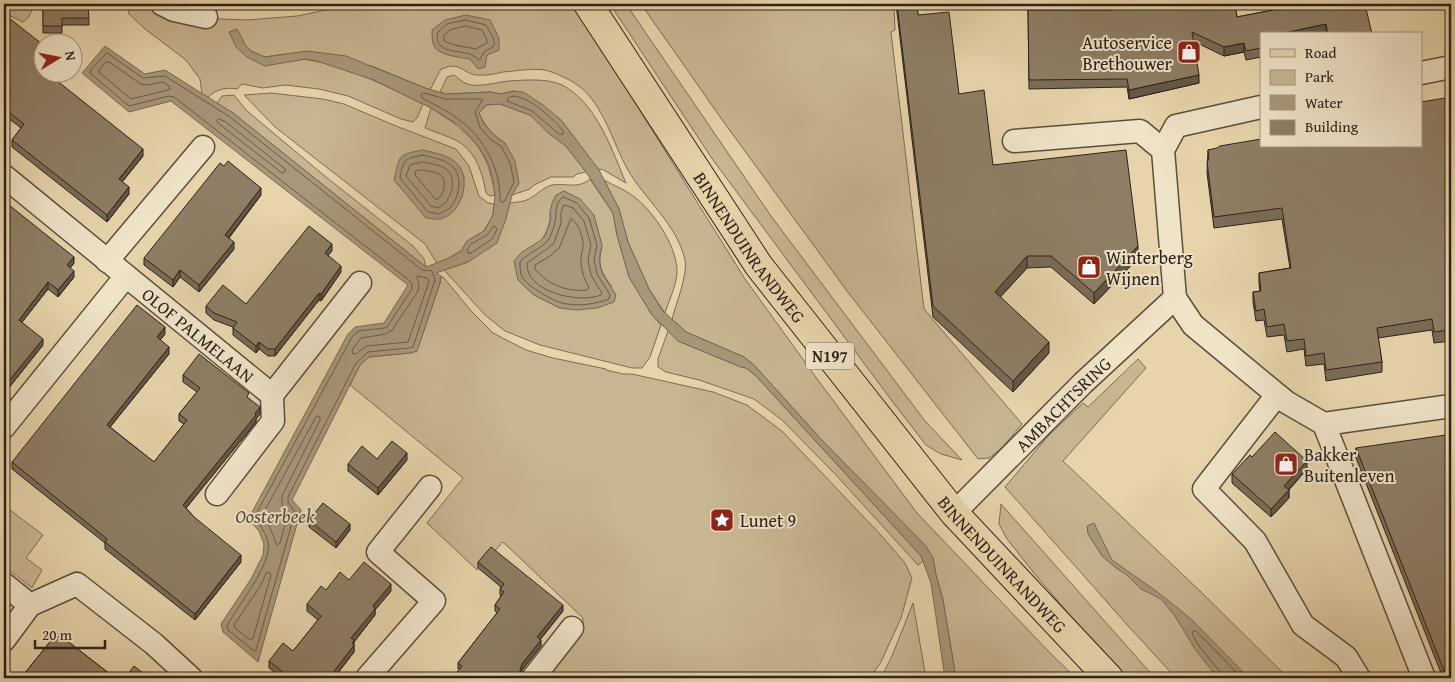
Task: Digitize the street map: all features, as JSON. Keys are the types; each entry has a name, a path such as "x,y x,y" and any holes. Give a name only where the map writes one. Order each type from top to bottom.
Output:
{"main road":[{"name":"BINNENDUINRANDWEG","path":"588,4 759,266 954,513 1109,678"}],"street":[{"path":"162,4 174,10 206,17"},
{"path":"1422,73 1451,67"},
{"path":"1260,107 1176,126 1163,150 1175,298 1193,325 1286,402 1324,424 1451,406"},
{"path":"1014,141 1140,131 1163,150"},
{"path":"107,261 204,147"},
{"name":"OLOF PALMELAAN","path":"4,176 272,395"},
{"path":"4,427 126,276"},
{"name":"OLOF PALMELAAN","path":"217,494 273,421 272,395 360,283"},
{"name":"AMBACHTSRING","path":"954,513 1083,383 1175,298"},
{"path":"1278,395 1204,489 1255,541 1303,625 1346,657 1359,678"},
{"path":"1324,424 1424,678"},
{"path":"367,678 434,602 378,552 430,488"},
{"path":"4,584 30,605"},
{"path":"4,640 30,605 77,584 154,644 191,678"},
{"path":"533,678 572,628"}],"green space":[{"path":"4,4 35,4 28,18 23,22 4,13"},
{"path":"126,4 147,4 159,14 194,18 248,20 297,16 355,4 573,4 592,30 745,279 917,513 1076,678 956,678 943,600 933,558 754,365 744,357 686,332 672,319 685,273 685,260 681,247 668,224 628,170 595,103 588,94 572,81 545,70 535,69 474,75 453,66 441,69 430,90 372,66 284,54 265,57 251,51 246,46 247,57 294,58 324,63 368,78 423,104 417,118 413,122 401,119 348,96 319,89 285,85 263,88 242,84 237,89 221,89 208,97 202,94 200,79 186,60 145,29 129,14"},
{"path":"610,4 626,4 771,216 925,421 962,460 941,454 926,445 892,401 713,160"},
{"path":"641,4 894,4 895,30 891,32 924,309 1022,424 1002,448 989,458 978,459 847,291 723,121"},
{"path":"454,75 471,85 543,80 562,85 574,93 594,115 609,142 626,183 602,169 599,170 561,120 514,91 501,94 490,92 446,94 440,92 447,77"},
{"path":"271,93 323,99 344,104 456,149 469,166 479,196 488,203 494,204 493,215 484,231 467,241 461,251 437,263 425,244 275,127 244,95","holes":["458,165 464,177 462,198 403,190 394,180"]},
{"path":"234,95 247,111 413,246 424,259 426,267 233,113 217,103 222,96"},
{"path":"500,104 530,115 547,132 566,146 586,172 573,177 551,177 530,189 512,195 505,143 489,130 479,113 486,105"},
{"path":"431,108 456,125 475,143 488,165 495,195 490,196 486,193 478,166 472,154 462,144 425,128"},
{"path":"590,179 613,213 629,277 652,315 661,325 650,357 642,368 632,368 540,345 505,331 485,315 444,270 468,262 479,253 506,219 509,203 527,200 552,185 577,185","holes":["550,212 602,245 601,268 612,287 560,308 534,295 518,280 547,231"]},
{"path":"604,180 630,194 644,205 657,221 668,240 675,259 677,274 665,313 649,289 628,242 619,209"},
{"path":"441,276 493,333 526,350 623,374 632,374 713,392 747,405 783,432 879,533 905,563 912,578 901,618 881,662 870,678 539,678 583,623 583,618 503,542 477,570 427,523 463,478 350,385 360,365 368,357 417,351"},
{"path":"668,331 678,341 746,368 756,376 921,556 923,561 918,565 835,474 782,420 754,399 699,380 666,372 658,367 658,359"},
{"path":"1138,359 1146,368 1063,461 1200,591 1288,678 1176,678 1005,487 1049,435 1083,403 1088,407"},
{"path":"1001,504 1155,678 1128,678 1099,649 1007,539 999,524"},
{"path":"6,507 43,535 26,558 42,570 32,588 4,566 4,510"},
{"path":"913,603 926,678 881,678 892,656"}],"water":[{"path":"466,15 490,20 499,38 499,50 487,55 485,67 478,69 470,59 445,54 434,46 432,30 445,20"},
{"name":"Oosterbeek","path":"237,29 246,46 251,51 265,57 307,51 346,56 425,88 446,94 523,92 561,120 599,170 619,209 628,242 649,289 662,310 686,332 744,357 754,365 819,437 926,546 933,558 943,600 956,678 945,678 931,583 921,556 756,376 746,368 678,341 652,315 629,277 613,213 586,172 566,146 547,132 530,115 500,104 486,105 479,113 484,124 495,136 505,143 515,161 519,183 512,195 497,243 468,262 436,273 441,276 440,283 417,351 369,357 360,365 292,500 301,510 258,662 223,632 221,624 251,579 263,555 264,544 259,531 252,523 251,514 348,334 355,327 384,323 408,285 171,101 129,112 82,73 105,46 145,74 165,70 233,113 426,267 461,251 467,241 484,231 493,215 495,195 489,165 479,147 460,126 431,108 374,80 320,62 306,59 265,66 247,57 236,47 229,32"},
{"path":"423,150 452,159 459,166 464,180 464,188 459,204 448,216 441,219 426,218 394,180 397,165 401,158 408,153"},
{"path":"564,191 580,199 594,215 602,245 599,260 602,273 616,295 614,302 597,308 577,310 560,308 534,295 518,280 514,261 522,252 545,236 551,219 552,203 556,195"},
{"path":"1094,523 1112,560 1190,618 1249,678 1218,678 1195,649 1175,616 1161,599 1141,589 1127,575 1102,556 1088,534 1087,526"}],"building":[{"path":"43,4 88,4 89,18 62,18 62,26 43,26"},
{"path":"897,4 917,4 918,15 949,12 959,94 984,90 993,165 1126,150 1138,246 1094,293 1051,256 1027,256 995,292 1049,342 1013,381 933,306"},
{"path":"1112,4 1235,4 1237,17 1304,4 1365,4 1372,32 1328,32 1326,24 1289,32 1260,32 1260,48 1246,51 1244,43 1224,47 1192,32 1199,75 1129,90 1127,79 1029,80 1028,10 1113,10"},
{"path":"4,14 32,36 32,82 59,82 143,149 119,179 129,187 107,215 12,140 24,124 4,108"},
{"path":"1451,97 1451,330 1434,332 1432,319 1377,328 1382,362 1326,370 1324,353 1306,356 1304,339 1287,341 1284,324 1267,327 1264,309 1256,311 1253,292 1261,291 1259,273 1291,268 1282,208 1214,217 1207,162 1209,159 1208,150 1260,139 1260,148 1422,148 1422,102"},
{"path":"228,161 261,188 225,235 234,242 199,285 180,270 173,280 144,258 220,163 224,166"},
{"path":"4,201 74,257 67,265 74,271 58,290 48,282 19,320 43,339 4,387"},
{"path":"309,226 332,244 325,253 341,266 321,294 319,293 275,349 268,349 259,342 256,346 233,328 237,322 214,313 206,306 223,285 246,304"},
{"path":"137,305 165,327 157,337 169,347 107,425 154,462 187,420 179,414 200,388 183,375 199,354 249,393 247,397 260,407 256,415 183,505 194,517 241,555 195,614 105,542 107,539 12,462"},
{"path":"1275,432 1307,461 1284,486 1289,490 1271,509 1232,474 1250,455 1252,457"},
{"path":"1446,435 1451,448 1451,678 1447,678 1356,448"},
{"path":"392,441 407,453 378,488 348,464 362,446 377,459"},
{"path":"323,503 350,524 336,542 309,520"},
{"path":"491,547 563,605 537,637 541,640 522,664 520,670 521,678 452,678 462,666 458,663 500,609 495,605 504,592 500,589 504,584 478,562"},
{"path":"364,562 391,584 373,606 375,609 351,638 354,640 352,643 354,645 329,678 286,678 288,676 269,661 283,643 293,651 321,616 307,604 321,586 326,590 340,572 349,580"},
{"path":"57,633 115,678 80,678 71,672 66,678 21,678"},
{"path":"134,666 149,678 125,678"}],"place":[{"name":"Autoservice Brethouwer","path":"1189,52"},
{"name":"Winterberg Wijnen","path":"1089,267"},
{"name":"Bakker Buitenleven","path":"1286,464"},
{"name":"Lunet 9","path":"722,520"}]}
